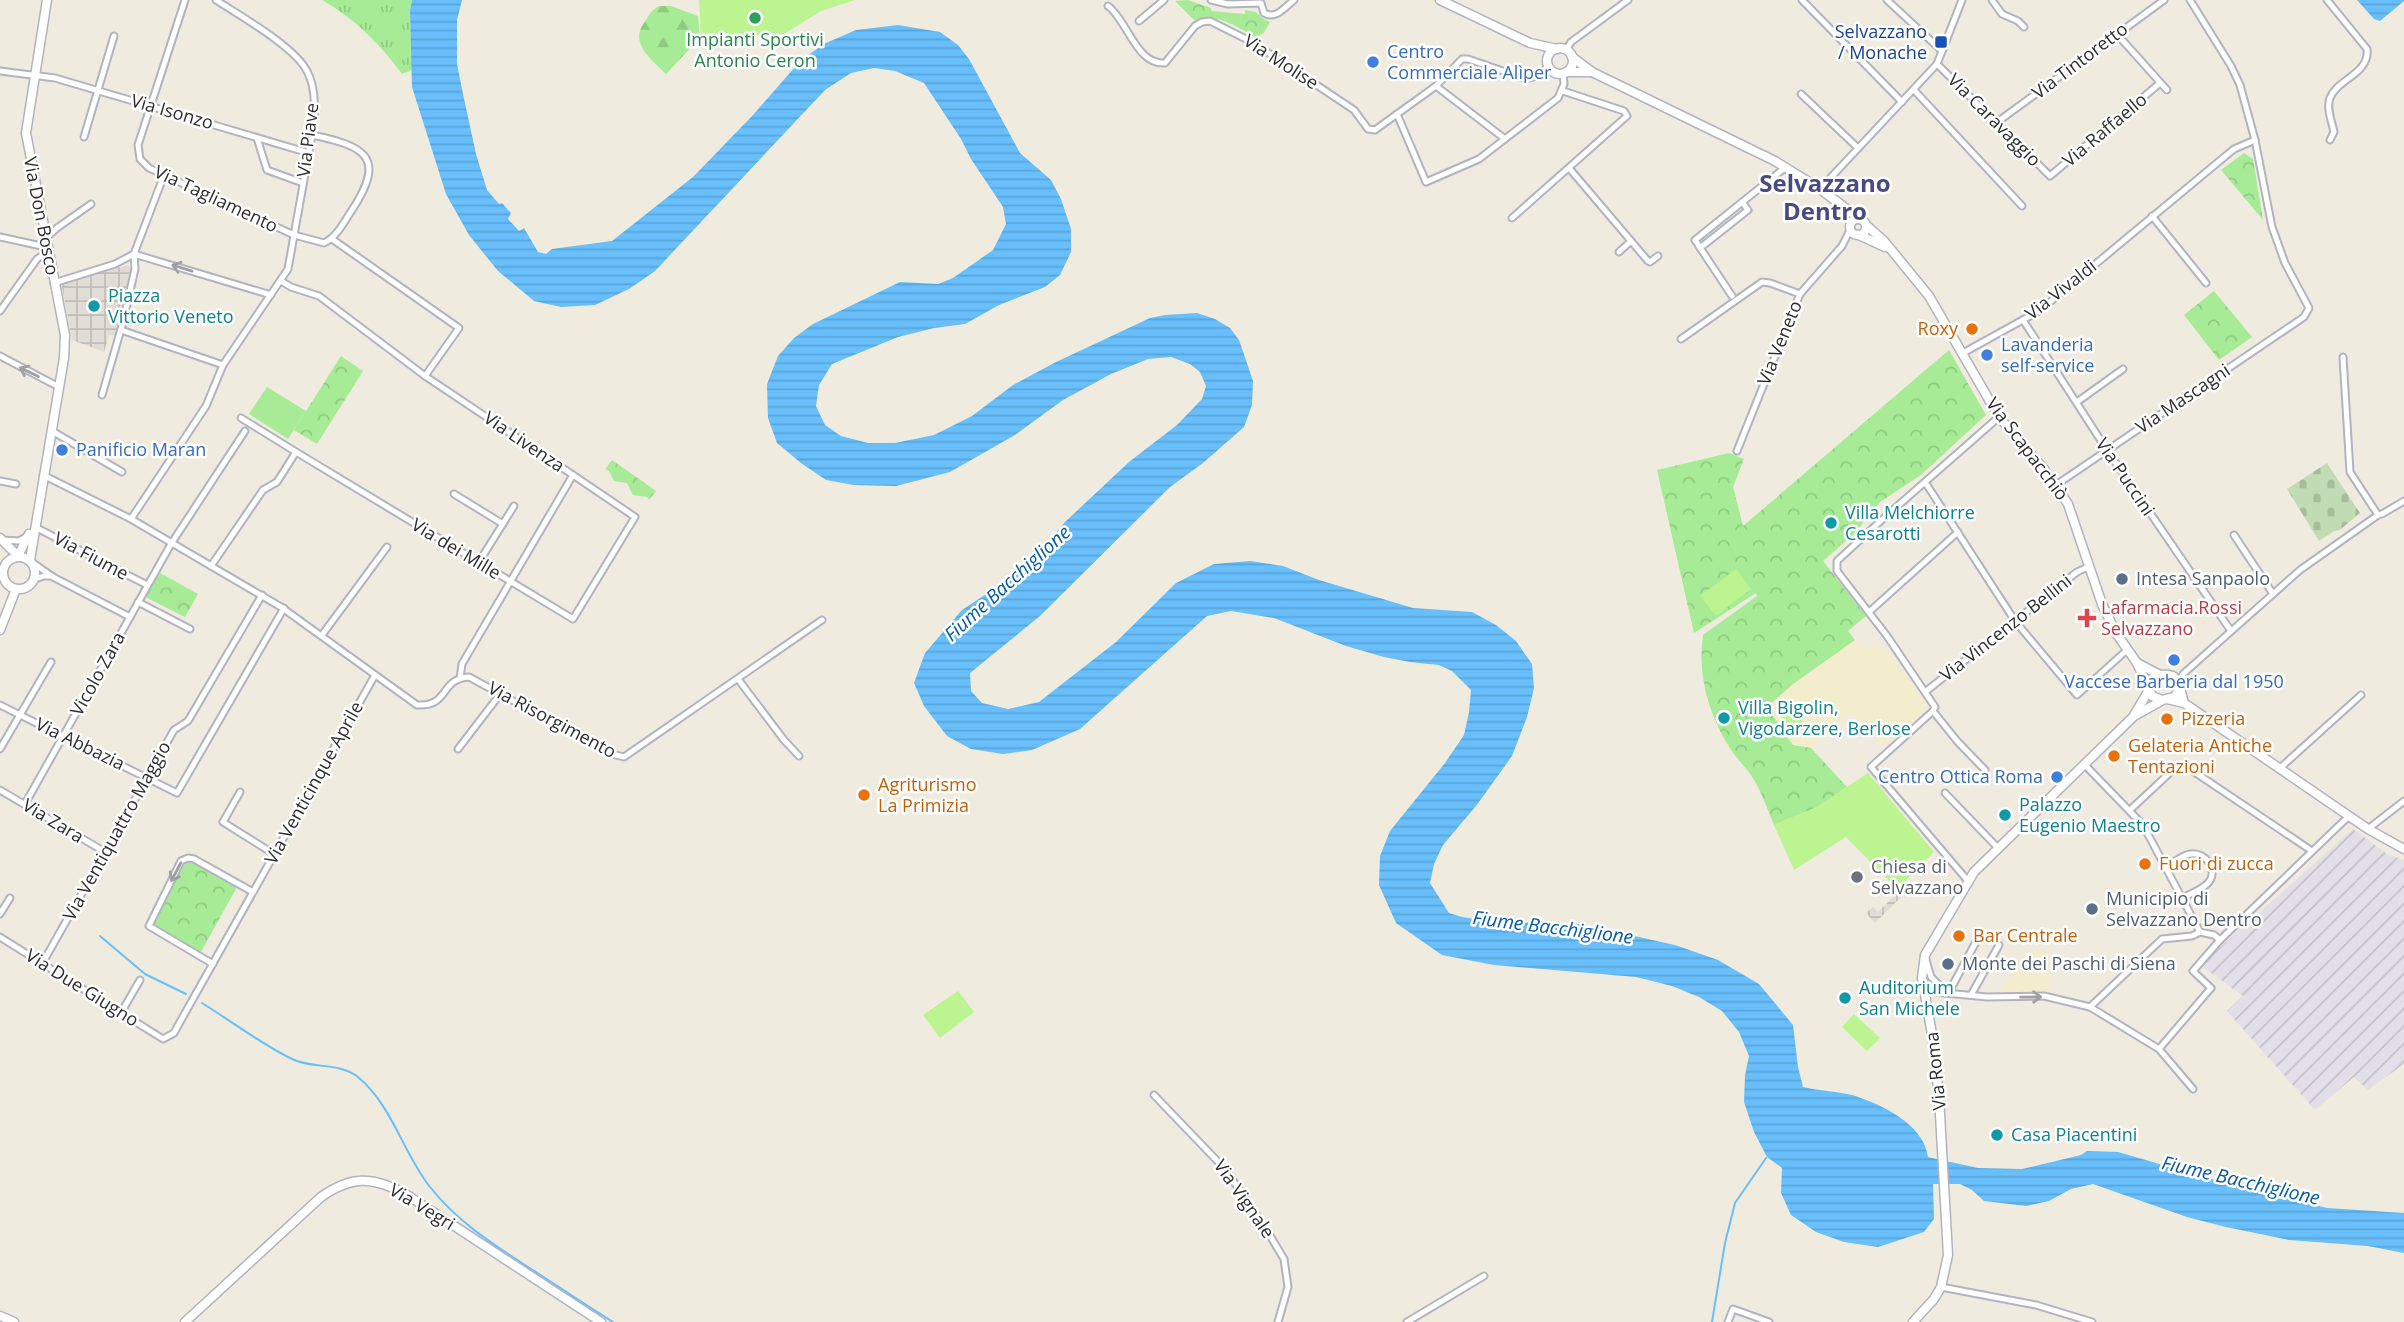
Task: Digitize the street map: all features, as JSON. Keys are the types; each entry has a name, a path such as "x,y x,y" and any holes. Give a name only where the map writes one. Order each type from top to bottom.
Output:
{"street":[{"name":"Via Don Bosco","path":"35,579 36,571 32,561 35,525 64,358 65,335 26,133 47,0"},
{"name":"Via Tagliamento","path":"185,0 138,145 140,159 149,169 294,235 324,243 332,239"},
{"name":"Via Piave","path":"131,519 206,405 223,365 288,269 312,135 315,115 314,90 307,69 288,49 216,0"},
{"path":"1139,21 1164,0"},
{"path":"1211,0 1228,4 1268,0"},
{"path":"1261,2 1264,13 1274,16 1294,0"},
{"name":"Via Scapacchiò","path":"1440,0 1531,43 1565,52 1592,72 1786,167 1820,189 1884,241 1930,296 1999,417 2056,485 2074,515 2088,567 2102,604 2149,688"},
{"path":"1611,0 1616,8"},
{"path":"1565,52 1571,42 1628,0"},
{"path":"1802,0 1902,102"},
{"path":"1887,0 1937,50 1942,51"},
{"path":"1820,189 1937,64 1962,0"},
{"path":"1992,0 2002,14 2018,21 2024,27"},
{"name":"Via Tintoretto","path":"1996,123 2164,0"},
{"path":"2190,0 2235,75 2255,140"},
{"path":"2327,0 2367,49 2368,55 2359,70 2330,98 2334,132 2330,140"},
{"name":"Via Molise","path":"1108,6 1131,38 1150,60 1157,64 1165,63 1195,26 1210,21 1252,42 1354,110 1368,129 1375,130 1436,86 1462,59 1526,79 1540,75 1548,64"},
{"name":"Via Raffaello","path":"2116,33 2167,90"},
{"path":"83,136 114,37"},
{"name":"Via Scapacchiò","path":"1531,43 1553,72 1592,72"},
{"path":"1548,64 1550,53 1565,52"},
{"path":"1397,114 1426,182 1479,159 1558,98 1563,91 1565,73 1572,66 1565,52"},
{"name":"Via Caravaggio","path":"1937,64 2050,176"},
{"name":"Via Isonzo","path":"0,71 55,78 309,153"},
{"name":"Via Raffaello","path":"2050,176 2160,83"},
{"path":"1436,86 1505,139"},
{"path":"1914,90 2022,206"},
{"path":"1512,218 1624,121 1627,114 1563,91"},
{"path":"1801,94 1857,148"},
{"path":"312,135 354,146 363,154 370,170 366,186 332,239 459,328 425,376"},
{"path":"257,138 267,170 303,183"},
{"name":"Via Vivaldi","path":"1962,353 2039,311 2234,149 2255,140"},
{"name":"Via Mascagni","path":"2056,485 2304,317 2308,311 2308,304 2285,263 2272,227 2255,140"},
{"path":"1732,296 1695,240 1786,167"},
{"path":"1569,168 1648,261 1658,256"},
{"path":"102,395 135,269 134,254 164,175"},
{"path":"1700,248 1748,210 1743,202"},
{"path":"0,311 57,228 91,204"},
{"name":"Via Scapacchiò","path":"1839,205 1851,227 1859,235 1889,249"},
{"path":"2152,216 2206,283"},
{"path":"1851,227 1853,221 1863,222 1866,230 1859,235"},
{"path":"42,225 57,228"},
{"name":"Via Veneto","path":"1842,246 1851,227"},
{"name":"Via Veneto","path":"1737,451 1800,293 1842,246 1859,235"},
{"path":"0,237 46,246"},
{"path":"1619,252 1632,241"},
{"path":"54,283 115,264 134,254 271,295"},
{"name":"Via Livenza","path":"281,281 290,287 319,296 425,376 573,475 462,664 460,678"},
{"path":"1681,339 1762,282 1800,293"},
{"name":"Via Puccini","path":"2023,320 2107,450 2231,631"},
{"path":"121,330 223,365"},
{"path":"0,356 59,387"},
{"path":"2343,357 2350,472 2378,515"},
{"path":"2077,402 2123,369"},
{"path":"1968,881 1871,767 1935,707 1837,571 1837,561 1999,417"},
{"name":"Via dei Mille","path":"242,418 573,619 635,517 573,475"},
{"path":"51,431 122,472"},
{"name":"Vicolo Zara","path":"24,804 171,544 245,431"},
{"path":"211,566 263,490 276,482 296,452"},
{"path":"43,475 131,519 284,608 416,705 428,705 440,698 452,681 460,678"},
{"path":"0,481 16,484"},
{"path":"1925,482 2015,621 2077,695 2127,650"},
{"path":"454,494 502,524"},
{"path":"2165,700 2175,697 2183,674 2300,570 2378,515 2404,502"},
{"path":"479,562 514,506"},
{"path":"35,525 18,556 5,564 2,578 16,589 28,587 35,579 44,576 53,577"},
{"name":"Via Fiume","path":"35,525 147,585"},
{"path":"1869,612 1958,532"},
{"path":"1,539 19,541 29,534"},
{"path":"2234,535 2273,594"},
{"path":"1,539 18,556 32,561"},
{"path":"322,635 387,547"},
{"name":"Via Fiume","path":"32,561 53,577 130,617"},
{"name":"Via Vincenzo Bellini","path":"1925,692 2077,572 2088,567"},
{"path":"0,631 16,589"},
{"name":"Via Ventiquattro Maggio","path":"42,964 174,730 188,721 262,595"},
{"path":"138,602 190,629"},
{"name":"Via Abbazia","path":"0,705 177,793 284,608"},
{"name":"Via Risorgimento","path":"460,678 469,677 612,754 624,757 822,620"},
{"name":"Via Abbazia","path":"20,715 51,662"},
{"name":"Via Scapacchiò","path":"2137,663 2160,675"},
{"path":"2183,674 2160,675 2151,680 2149,688 2155,698 2184,703 2368,829 2404,849"},
{"name":"Via Venticinque Aprile","path":"163,1039 174,1033 375,675"},
{"path":"2173,676 2184,703"},
{"path":"738,679 799,756"},
{"name":"Via Roma","path":"1943,1283 1948,1255 1944,1151 1933,1040 1922,978 1925,955 1968,881 2133,717 2149,688"},
{"path":"458,748 500,693"},
{"path":"2279,769 2361,695"},
{"name":"Via Roma","path":"2133,717 2165,700"},
{"path":"1933,711 1985,770"},
{"path":"0,749 20,715"},
{"path":"2085,765 2143,825 2200,932"},
{"path":"2130,810 2175,768 2184,765 2312,852"},
{"name":"Via Zara","path":"0,790 105,852"},
{"path":"240,792 223,822 274,854"},
{"path":"1945,793 1998,849"},
{"path":"2368,829 2404,801"},
{"path":"2159,1049 2211,988 2193,971 2220,940 2349,816"},
{"path":"2165,867 2194,853 2201,855 2212,867 2212,876 2207,884 2182,898"},
{"path":"213,964 149,926 181,862 188,858 194,859 253,892"},
{"path":"0,914 10,898"},
{"path":"2090,1007 2162,939 2192,936 2200,932 2214,935 2220,940"},
{"name":"Via Due Giugno","path":"0,937 163,1039"},
{"path":"1948,992 1976,942"},
{"path":"1971,995 1999,945"},
{"path":"1925,955 1931,976 1937,984"},
{"path":"1922,978 1948,992"},
{"path":"121,1013 140,980"},
{"path":"1924,991 2044,996 2090,1007 2159,1049 2193,1089"},
{"name":"Via Vignale","path":"1154,1095 1225,1169 1284,1259 1288,1287 1278,1322"},
{"name":"Via Vegri","path":"185,1322 321,1197 336,1186 359,1180 373,1180 404,1193 601,1322"},
{"path":"1407,1322 1484,1276"},
{"path":"1913,1322 1934,1299 1943,1283 2036,1305 2092,1322"},
{"path":"1728,1322 1733,1309 1769,1322"},
{"path":"0,1316 15,1322"}],"shaded area":[{"name":"Piazza Vittorio Veneto","path":"127,265 131,268 116,336 109,335 104,352 72,340 62,286 70,279 76,280"},
{"path":"1855,640 1871,649 1878,643 1885,649 1926,709 1883,747 1852,713 1811,748 1793,745 1766,707 1793,684"},
{"path":"2353,829 2387,854 2404,860 2404,1064 2368,1090 2354,1077 2315,1110 2227,1011 2243,996 2200,965"},
{"path":"1893,887 1902,896 1875,923 1866,913 1873,907 1878,912 1893,897 1888,891"},
{"path":"2042,947 2049,958 2049,997 1996,996 2023,957"}],"green space":[{"path":"322,0 412,0 412,70 402,74 366,32"},
{"name":"Impianti Sportivi Antonio Ceron","path":"699,0 855,0 821,11 784,34 701,37"},
{"path":"1188,0 1211,8 1211,11 1245,14 1245,10 1256,12 1270,22 1263,34 1254,37 1218,19 1196,22 1175,1"},
{"path":"659,6 671,6 698,16 700,38 666,74 644,51 639,37 647,18"},
{"path":"2244,153 2253,159 2263,220 2221,170"},
{"path":"2214,291 2252,337 2219,360 2184,315"},
{"path":"1949,350 1986,415 1921,475 1880,502 1854,534 1823,561 1866,616 1848,631 1855,640 1793,684 1767,707 1793,745 1811,748 1847,787 1817,807 1774,825 1755,781 1718,727 1707,697 1702,667 1703,635 1757,596 1756,593 1694,633 1657,470 1729,453 1744,459 1733,487 1743,526"},
{"path":"341,356 363,371 317,444 294,430"},
{"path":"267,387 306,411 288,439 249,414"},
{"path":"612,460 656,491 649,500 647,497 633,495 627,483 614,481 605,469"},
{"path":"2327,463 2360,513 2340,530 2319,541 2287,489"},
{"path":"1736,569 1751,589 1716,616 1700,596"},
{"path":"160,573 198,594 185,617 145,597"},
{"path":"1792,705 1807,728 1794,736 1779,713"},
{"path":"1868,773 1934,852 1900,886 1894,886 1846,837 1794,870 1774,825 1817,807"},
{"path":"192,861 237,887 201,952 156,927 153,921 185,864"},
{"path":"958,991 974,1012 940,1038 923,1015"},
{"path":"1854,1014 1880,1038 1867,1051 1842,1027"}],"water":[{"name":"Fiume Bacchiglione","path":"412,0 462,0 457,20 457,64 476,154 487,190 511,213 508,219 519,231 524,228 538,252 546,254 552,249 612,241 693,177 802,59 826,43 856,30 898,25 940,32 958,45 969,59 1020,153 1051,180 1071,229 1071,252 1060,275 1045,287 999,305 965,324 898,337 832,364 819,385 816,406 825,425 841,436 868,443 895,443 934,435 972,416 1013,385 1150,318 1197,313 1230,328 1239,340 1253,381 1252,405 1244,427 1203,463 1170,487 1040,616 970,673 971,691 982,703 1008,709 1039,702 1116,642 1176,583 1214,564 1250,561 1283,566 1319,580 1413,608 1472,612 1496,625 1516,641 1532,664 1534,688 1527,717 1512,756 1476,806 1443,845 1434,864 1430,883 1449,913 1493,922 1580,924 1675,945 1718,960 1759,984 1793,1025 1803,1087 1852,1095 1888,1110 1910,1125 1919,1135 1928,1157 1978,1168 2022,1169 2081,1155 2087,1151 2118,1152 2327,1208 2404,1213 2404,1253 2368,1246 2289,1240 2226,1227 2187,1217 2093,1184 2071,1189 2049,1201 2026,1206 1984,1201 1960,1184 1933,1184 1934,1219 1924,1232 1878,1247 1844,1242 1816,1232 1791,1215 1781,1193 1782,1168 1767,1157 1754,1132 1744,1102 1749,1056 1739,1032 1722,1011 1699,997 1672,986 1636,977 1494,965 1442,955 1396,923 1379,885 1380,856 1390,831 1464,735 1469,712 1471,690 1452,671 1439,665 1384,657 1346,646 1274,618 1231,611 1207,616 1080,729 1032,750 1003,754 971,749 947,736 924,706 914,683 925,653 962,610 1027,567 1065,522 1129,462 1177,425 1202,399 1206,386 1200,372 1190,364 1171,357 1148,359 1111,374 1063,400 1015,435 950,472 896,486 854,485 826,480 777,443 768,418 767,384 778,356 794,338 813,324 900,282 938,284 953,278 993,250 1006,224 1003,207 924,83 895,71 874,68 851,73 825,90 655,271 629,289 595,305 561,307 534,301 498,271 469,235 446,194 412,87"},
{"path":"2357,0 2404,1 2380,21 2374,19"}],"waterway":[{"path":"100,936 145,974 186,994"},
{"path":"202,1003 292,1059 342,1069 358,1077 380,1101 421,1174 452,1211 501,1250 613,1322"},
{"path":"1712,1322 1725,1243 1735,1203 1766,1158"}],"place":[{"name":"Impianti Sportivi Antonio Ceron","path":"755,18"},
{"name":"Selvazzano / Monache","path":"1941,42"},
{"name":"Centro Commerciale Alìper","path":"1373,62"},
{"name":"Piazza Vittorio Veneto","path":"94,306"},
{"name":"Roxy","path":"1972,329"},
{"name":"Lavanderia self-service","path":"1987,355"},
{"name":"Panificio Maran","path":"62,450"},
{"name":"Villa Melchiorre Cesarotti","path":"1831,523"},
{"name":"Intesa Sanpaolo","path":"2122,579"},
{"name":"Lafarmacia.Rossi Selvazzano","path":"2087,618"},
{"name":"Vaccese Barberia dal 1950","path":"2174,660"},
{"name":"Villa Bigolin, Vigodarzere, Berlose","path":"1724,718"},
{"name":"Pizzeria","path":"2167,719"},
{"name":"Gelateria Antiche Tentazioni","path":"2114,756"},
{"name":"Centro Ottica Roma","path":"2057,777"},
{"name":"Agriturismo La Primizia","path":"864,795"},
{"name":"Palazzo Eugenio Maestro","path":"2005,815"},
{"name":"Fuori di zucca","path":"2145,864"},
{"name":"Chiesa di Selvazzano","path":"1857,877"},
{"name":"Municipio di Selvazzano Dentro","path":"2092,909"},
{"name":"Bar Centrale","path":"1959,936"},
{"name":"Monte dei Paschi di Siena","path":"1948,964"},
{"name":"Auditorium San Michele","path":"1845,998"},
{"name":"Casa Piacentini","path":"1997,1135"}],"district":[{"name":"Selvazzano Dentro","path":"1825,198"}]}
